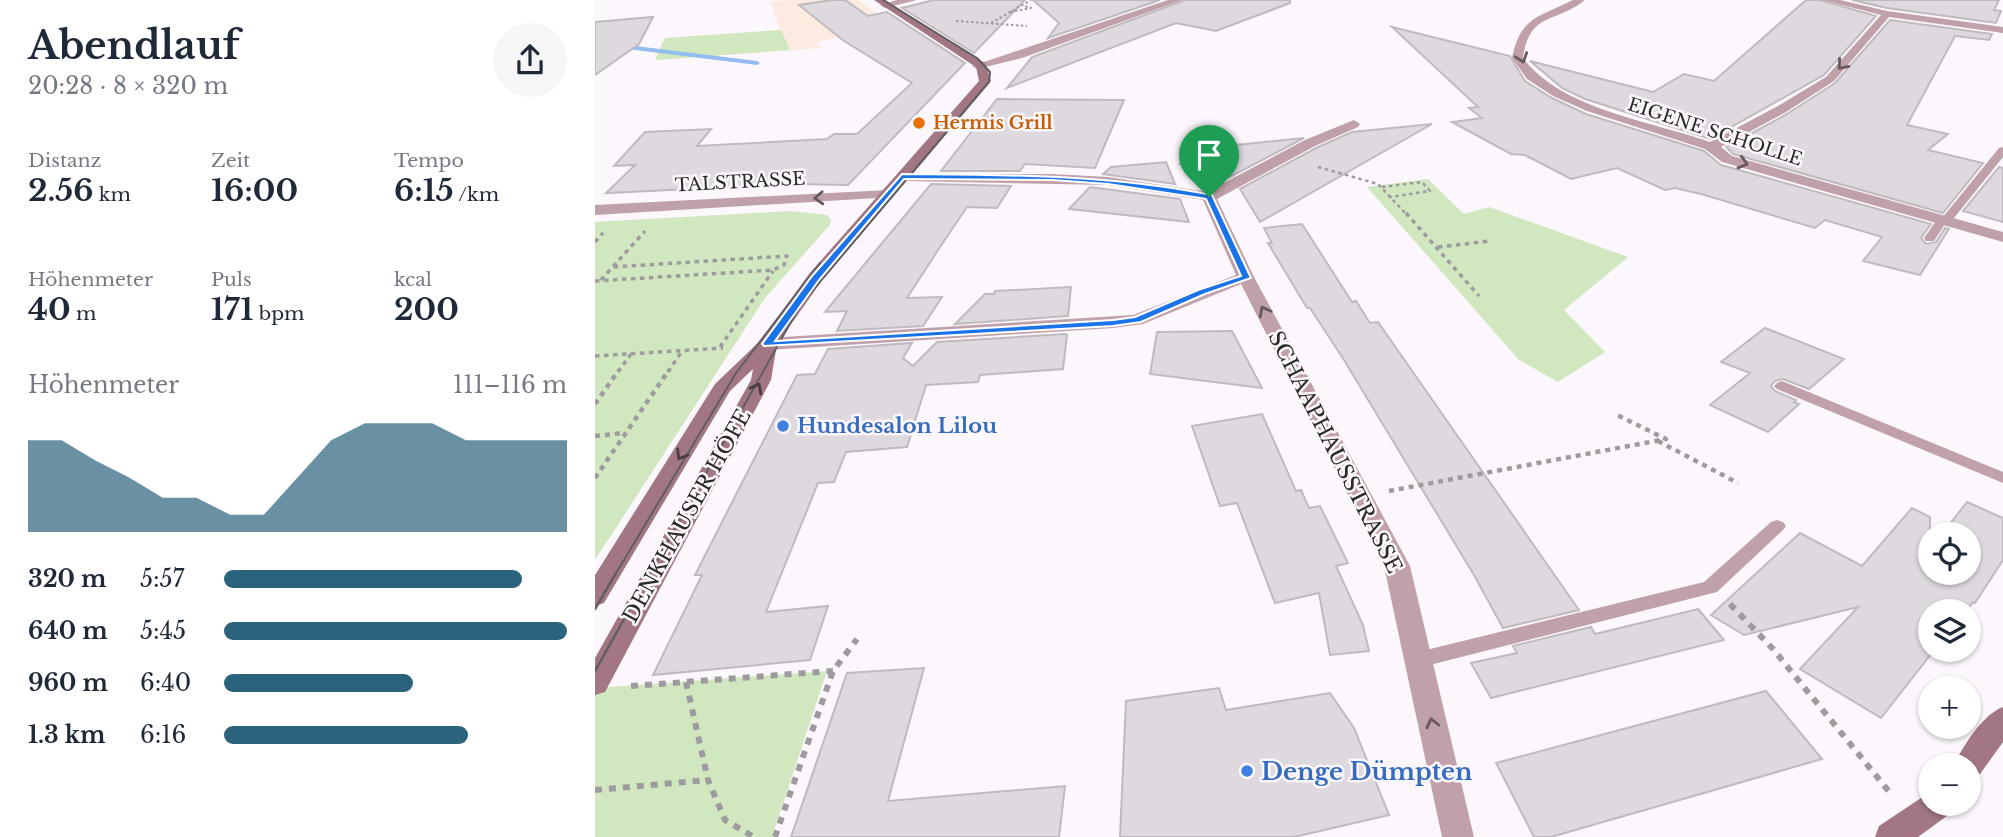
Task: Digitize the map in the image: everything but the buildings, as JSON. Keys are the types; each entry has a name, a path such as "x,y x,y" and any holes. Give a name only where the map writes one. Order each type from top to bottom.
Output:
{"street":[{"path":"882,2 912,0"},
{"path":"882,2 979,65 1018,56 1177,0"},
{"name":"EIGENE SCHOLLE","path":"1580,0 1542,20 1522,35 1518,56 1539,83 1567,99 1597,111 1712,146 1727,159 2003,237"},
{"path":"1829,0 1852,2 1887,14 2003,30"},
{"path":"1712,146 1782,109 1831,79 1887,14"},
{"name":"DENKHAUSER HÖFE","path":"595,596 722,388 768,344 815,278 980,89 985,81 979,65"},
{"path":"902,177 1097,181 1209,197 1283,157 1354,124"},
{"name":"TALSTRASSE","path":"595,210 888,194"},
{"name":"SCHAAPHAUSSTRASSE","path":"1209,197 1246,278 1397,566 1458,837"},
{"path":"768,344 1137,320 1202,292 1246,278"},
{"name":"DENKHAUSER HÖFE","path":"595,684 761,380 768,344"},
{"path":"1978,753 2003,719"}],"lane":[{"path":"1930,238 2003,149"},
{"path":"1783,386 2003,478"},
{"path":"1418,660 1710,587 1777,526"}],"path":[{"path":"990,23 1031,0"},
{"path":"1009,12 1031,8 1022,5"},
{"path":"921,28 946,20 1031,26"},
{"path":"1283,157 1378,184 1479,296"},
{"path":"1382,188 1422,182 1430,191 1390,197"},
{"path":"601,280 647,228 637,229"},
{"path":"1437,247 1490,241"},
{"path":"595,281 773,270 784,265 787,256 613,267"},
{"path":"720,348 773,270"},
{"path":"595,356 682,350 595,478"},
{"path":"595,404 631,354"},
{"path":"1361,497 1666,439 1615,414"},
{"path":"595,436 624,433"},
{"path":"1657,441 1738,483"},
{"path":"1710,587 1760,632 1866,767 1916,820"},
{"path":"775,837 833,671 857,639"},
{"path":"621,686 833,671"},
{"path":"686,682 708,780 725,820 754,837"},
{"path":"595,790 708,780"}],"shaded area":[{"path":"859,0 893,25 816,42 822,48 655,60 665,38 780,30 771,2"}],"green space":[{"path":"781,30 790,50 655,60 665,38"},
{"path":"1428,179 1464,214 1489,207 1628,257 1564,310 1605,352 1558,382 1519,360 1367,187"},
{"path":"791,211 827,215 831,220 829,226 765,298 595,560 595,222"},
{"path":"827,671 772,837 595,837 595,688"}],"waterway":[{"path":"595,43 757,63"}],"tram line":[{"path":"649,575 801,304 989,82 990,72 977,58 883,0"},
{"path":"615,575 736,373 820,263"},
{"path":"595,609 616,573"},
{"path":"595,671 650,573"}],"place":[{"name":"Hermis Grill","path":"919,123"},
{"name":"Hundesalon Lilou","path":"783,426"},
{"name":"Denge Dümpten","path":"1247,771"}],"route":[{"path":"902,177 1108,181 1209,197 1246,278 1202,292 1137,320 768,344 815,278 902,177"}]}
